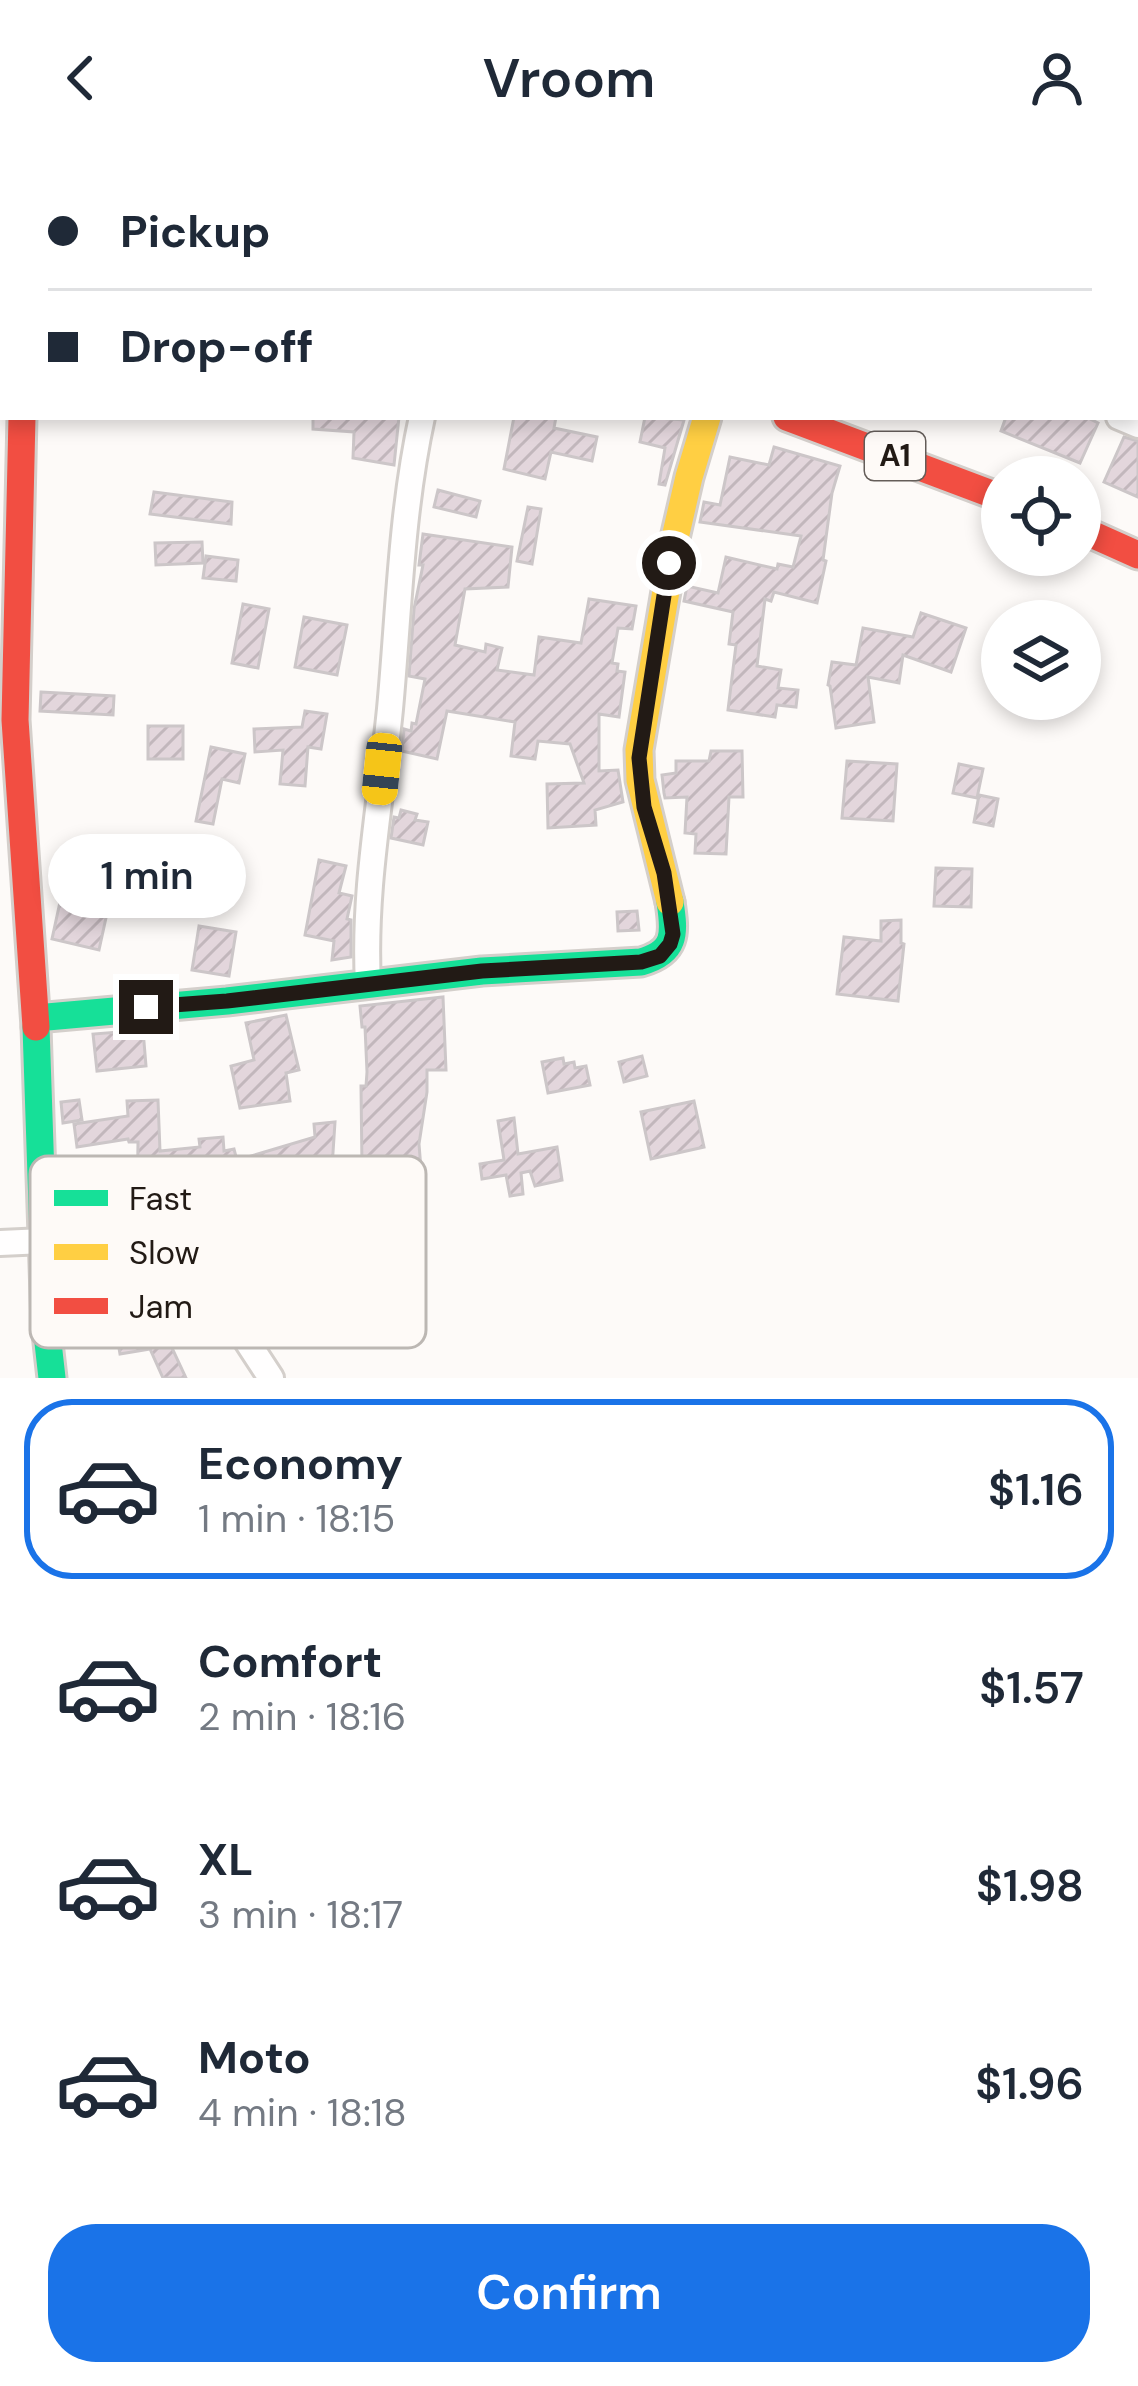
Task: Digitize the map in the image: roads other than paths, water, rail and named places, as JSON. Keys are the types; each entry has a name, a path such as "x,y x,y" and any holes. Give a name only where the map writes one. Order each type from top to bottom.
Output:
{"main road":[{"path":"22,420 15,720 41,1156"},
{"path":"36,1018 500,969 641,962 660,956 670,944 673,925 660,856 644,807 639,758 674,538 706,420"},
{"name":"A1","path":"795,420 981,490"},
{"path":"1101,538 1138,555"}],"street":[{"path":"368,984 368,897 408,505 422,420"},
{"path":"0,1244 30,1248"},
{"path":"251,1348 271,1378"}]}
